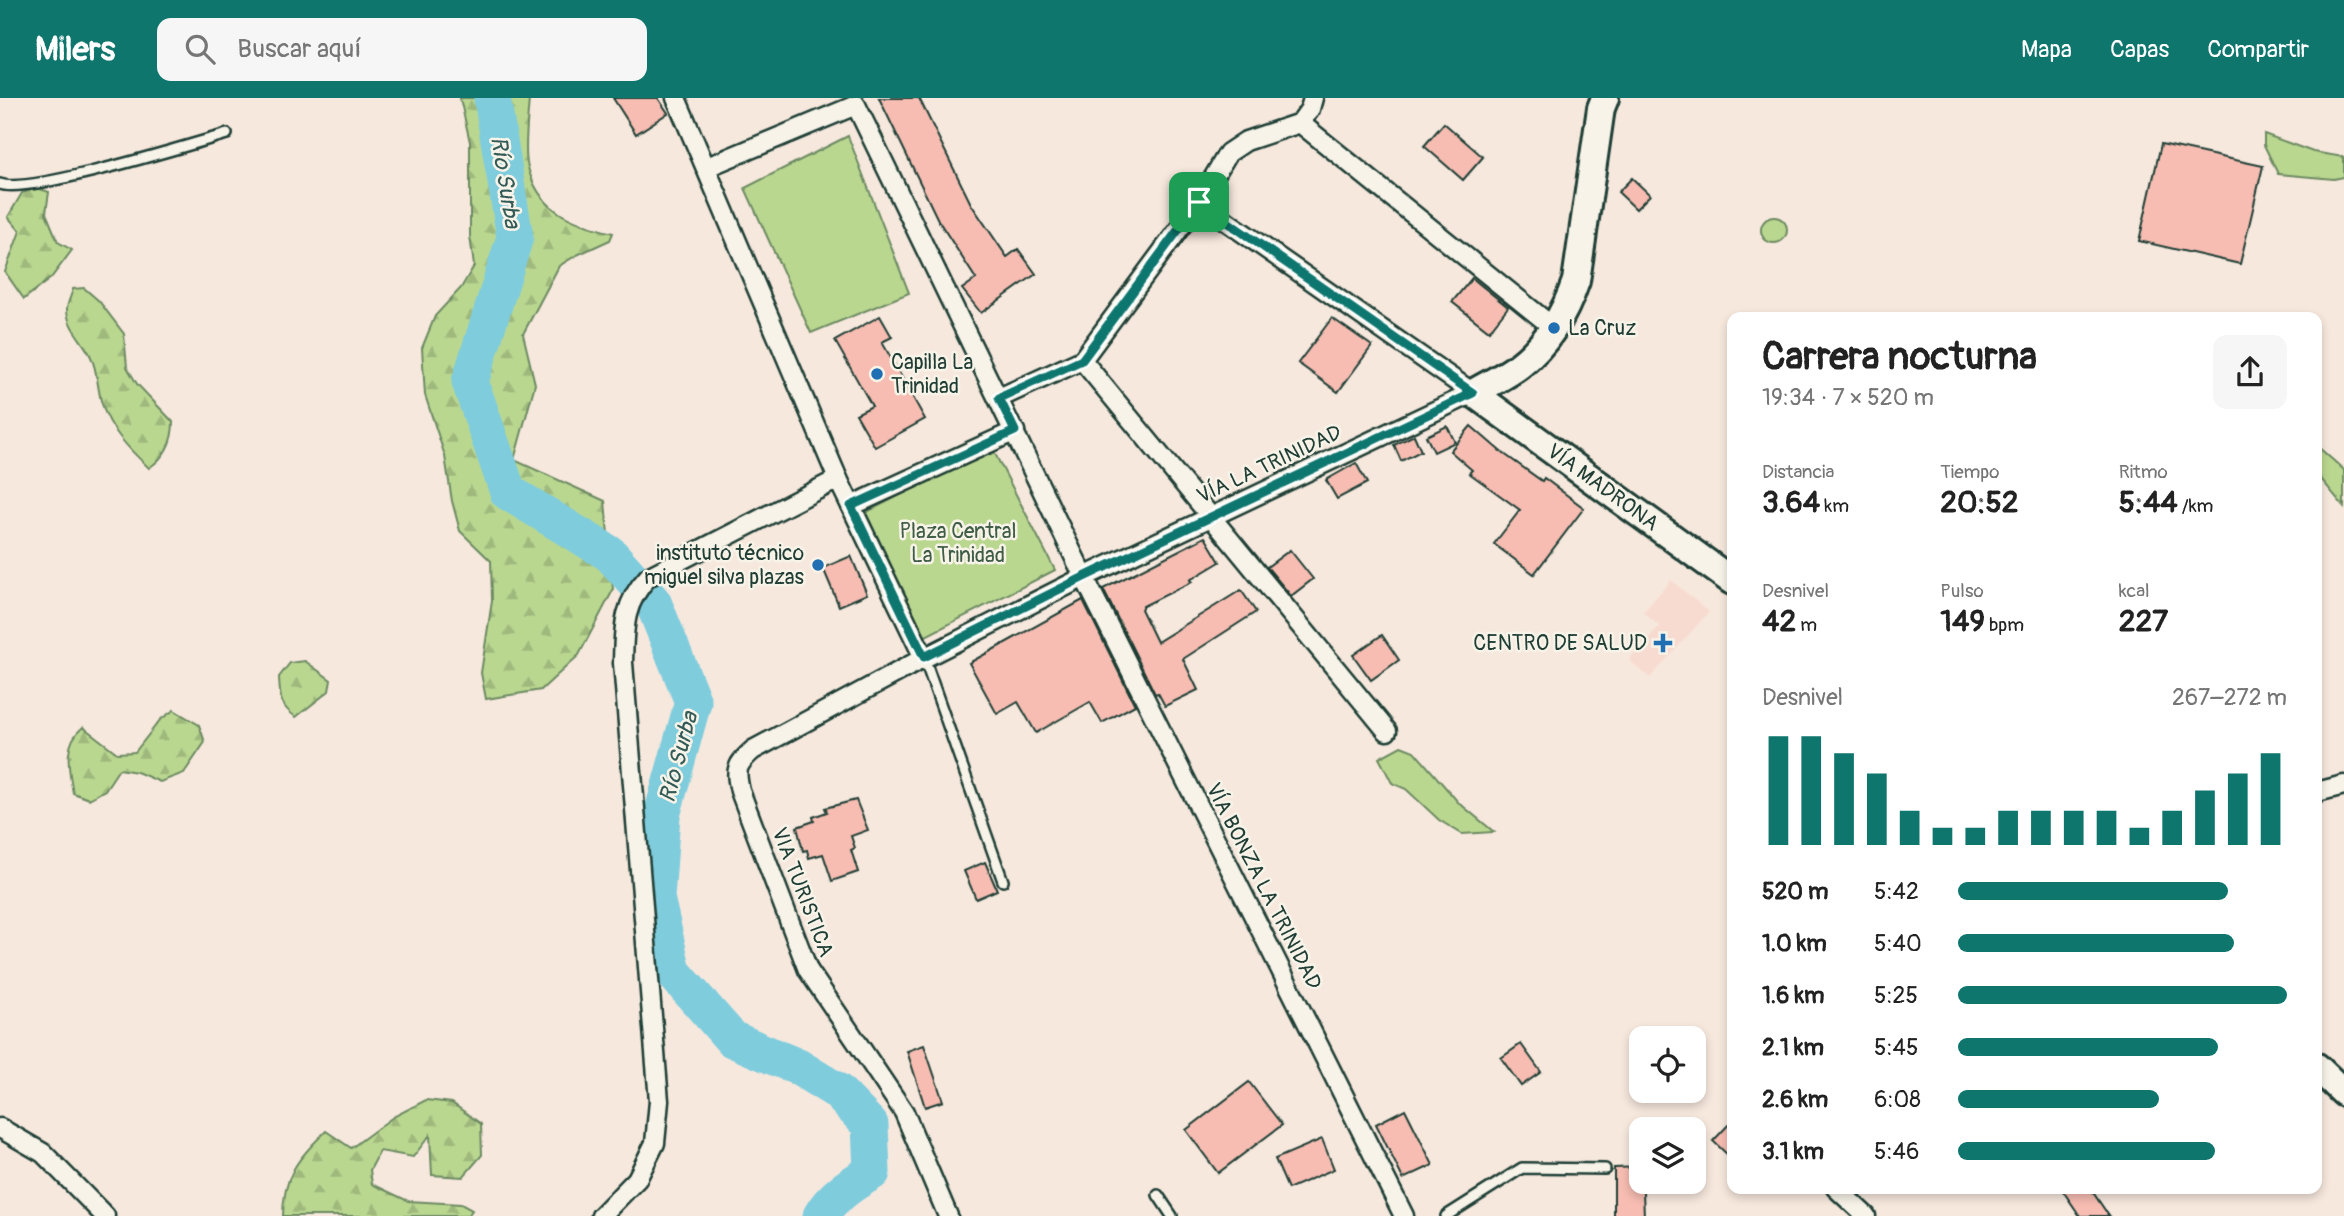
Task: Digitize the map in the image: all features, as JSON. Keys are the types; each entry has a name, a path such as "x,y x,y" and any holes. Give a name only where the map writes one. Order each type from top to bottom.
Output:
{"street":[{"path":"676,98 838,479 924,657"},
{"path":"999,398 1082,360 1199,202 1228,153 1237,146 1300,123 1310,109 1313,98"},
{"path":"1199,202 1473,393 1520,365 1555,328 1568,306 1576,281 1601,108 1605,98"},
{"name":"VÍA BONZA LA TRINIDAD","path":"707,167 856,105 1084,577 1404,1216"},
{"path":"1300,123 1555,328"},
{"path":"1082,360 1387,731"},
{"name":"VÍA LA TRINIDAD","path":"924,657 1084,577 1473,393"},
{"name":"VÍA MADRONA","path":"1473,393 1727,577"},
{"path":"851,506 1015,431"},
{"path":"601,1216 637,1179 655,1143 659,1101 623,663 624,625 634,592 648,577 838,479"},
{"name":"VIA TURISTICA","path":"924,657 753,750 739,763 736,777 808,970 904,1112 948,1216"},
{"path":"2322,791 2344,785"},
{"path":"2322,1072 2344,1093"},
{"path":"0,1128 43,1153 105,1216"},
{"path":"1842,1194 1866,1216"}],"lane":[{"path":"0,184 7,187 41,184 227,134"},
{"path":"924,657 1003,881"},
{"path":"1446,1216 1522,1168 1605,1170"},
{"path":"1158,1195 1172,1216"}],"shaded area":[{"name":"CENTRO DE SALUD","path":"1671,580 1709,612 1650,678 1629,660 1659,626 1643,612"}],"green space":[{"path":"460,98 529,98 526,156 539,193 548,204 570,219 613,233 610,240 559,266 523,334 535,384 514,460 605,501 613,590 579,655 541,690 486,699 481,673 492,601 491,561 460,531 445,456 425,395 422,348 435,316 461,288 474,266 470,236 470,142"},
{"path":"2264,134 2313,152 2344,157 2344,177 2334,179 2278,174 2264,145"},
{"path":"848,136 909,293 811,333 745,188"},
{"path":"37,188 49,192 46,213 58,242 72,250 51,278 24,299 5,272 20,231 8,217 22,193"},
{"path":"1774,217 1783,221 1787,230 1783,239 1774,243 1765,239 1761,230 1765,221"},
{"path":"84,288 99,301 124,334 127,367 137,384 173,422 172,436 167,448 160,459 149,468 128,447 110,422 102,404 91,357 70,322 67,307 73,289"},
{"name":"Plaza Central La Trinidad","path":"992,448 1055,570 924,637 861,515"},
{"path":"2322,450 2344,470 2344,507 2322,480"},
{"path":"305,661 331,680 329,691 296,717 283,705 279,677 290,663"},
{"path":"174,710 199,725 205,742 184,773 160,782 137,772 119,769 105,790 89,799 73,793 69,766 70,749 76,734 83,727 117,753 135,752 160,720"},
{"path":"1401,746 1414,751 1458,802 1494,832 1462,834 1439,820 1406,789 1392,783 1379,758"},
{"path":"426,1100 452,1103 481,1124 482,1155 463,1177 432,1175 430,1135 413,1157 380,1151 370,1170 372,1184 408,1201 461,1204 472,1210 468,1216 283,1216 286,1190 294,1169 307,1150 326,1131 351,1148 393,1117"}],"building":[{"path":"613,98 658,98 668,113 636,134"},
{"path":"879,98 919,98 971,204 1007,257 1018,249 1036,274 981,313 962,289 976,279 938,220"},
{"path":"1444,123 1483,157 1463,180 1424,146"},
{"path":"2161,144 2263,166 2240,264 2139,241"},
{"path":"1632,178 1650,195 1636,209 1618,192"},
{"path":"1472,278 1508,307 1489,331 1452,302"},
{"name":"Capilla La Trinidad","path":"880,316 892,337 882,342 925,419 875,447 856,414 872,406 835,341"},
{"path":"1332,318 1372,346 1338,392 1298,363"},
{"path":"1447,426 1455,442 1434,452 1426,436"},
{"path":"1471,426 1500,451 1542,481 1544,478 1584,508 1534,574 1494,544 1520,510 1469,473 1472,470 1450,451"},
{"path":"1414,435 1421,451 1401,461 1394,445"},
{"path":"1356,463 1367,483 1337,499 1326,480"},
{"path":"1205,537 1220,562 1190,580 1192,582 1141,609 1157,642 1241,590 1256,612 1183,659 1198,690 1165,706 1158,693 1155,694 1103,589"},
{"path":"1290,550 1313,579 1291,596 1267,567"},
{"path":"851,556 867,594 839,606 823,568"},
{"path":"1083,600 1135,705 1102,723 1090,702 1036,733 1018,702 997,714 969,663"},
{"path":"1382,635 1399,660 1371,680 1353,655"},
{"path":"856,800 868,830 851,836 855,848 851,850 858,872 832,881 823,854 809,858 807,850 803,851 797,827 814,821 813,817 827,812 825,808"},
{"path":"985,862 997,890 976,899 964,871"},
{"path":"1521,1044 1541,1072 1521,1086 1501,1058"},
{"path":"924,1045 943,1101 925,1107 907,1051"},
{"path":"1249,1082 1282,1125 1218,1173 1186,1130"},
{"path":"1405,1109 1433,1165 1403,1179 1376,1124"},
{"path":"1727,1126 1727,1154 1713,1141"},
{"path":"1322,1139 1334,1169 1288,1189 1275,1159"},
{"path":"1629,1167 1629,1194 1643,1194 1644,1216 1614,1216 1614,1168"},
{"path":"2065,1194 2094,1194 2109,1216 2080,1216"}],"waterway":[{"name":"Río Surba","path":"492,98 515,237 470,382 508,492 610,554 653,602 693,702 662,815 656,898 673,972 732,1039 798,1067 837,1091 870,1125 872,1172 837,1196 821,1216"}],"place":[{"name":"La Cruz","path":"1554,328"},
{"name":"Capilla La Trinidad","path":"877,374"},
{"name":"instituto técnico miguel silva plazas","path":"818,565"},
{"name":"CENTRO DE SALUD","path":"1663,643"}],"route":[{"path":"1199,202 1473,393 1084,577 924,657 851,506 1015,431 999,398 1082,360 1199,202"}]}
